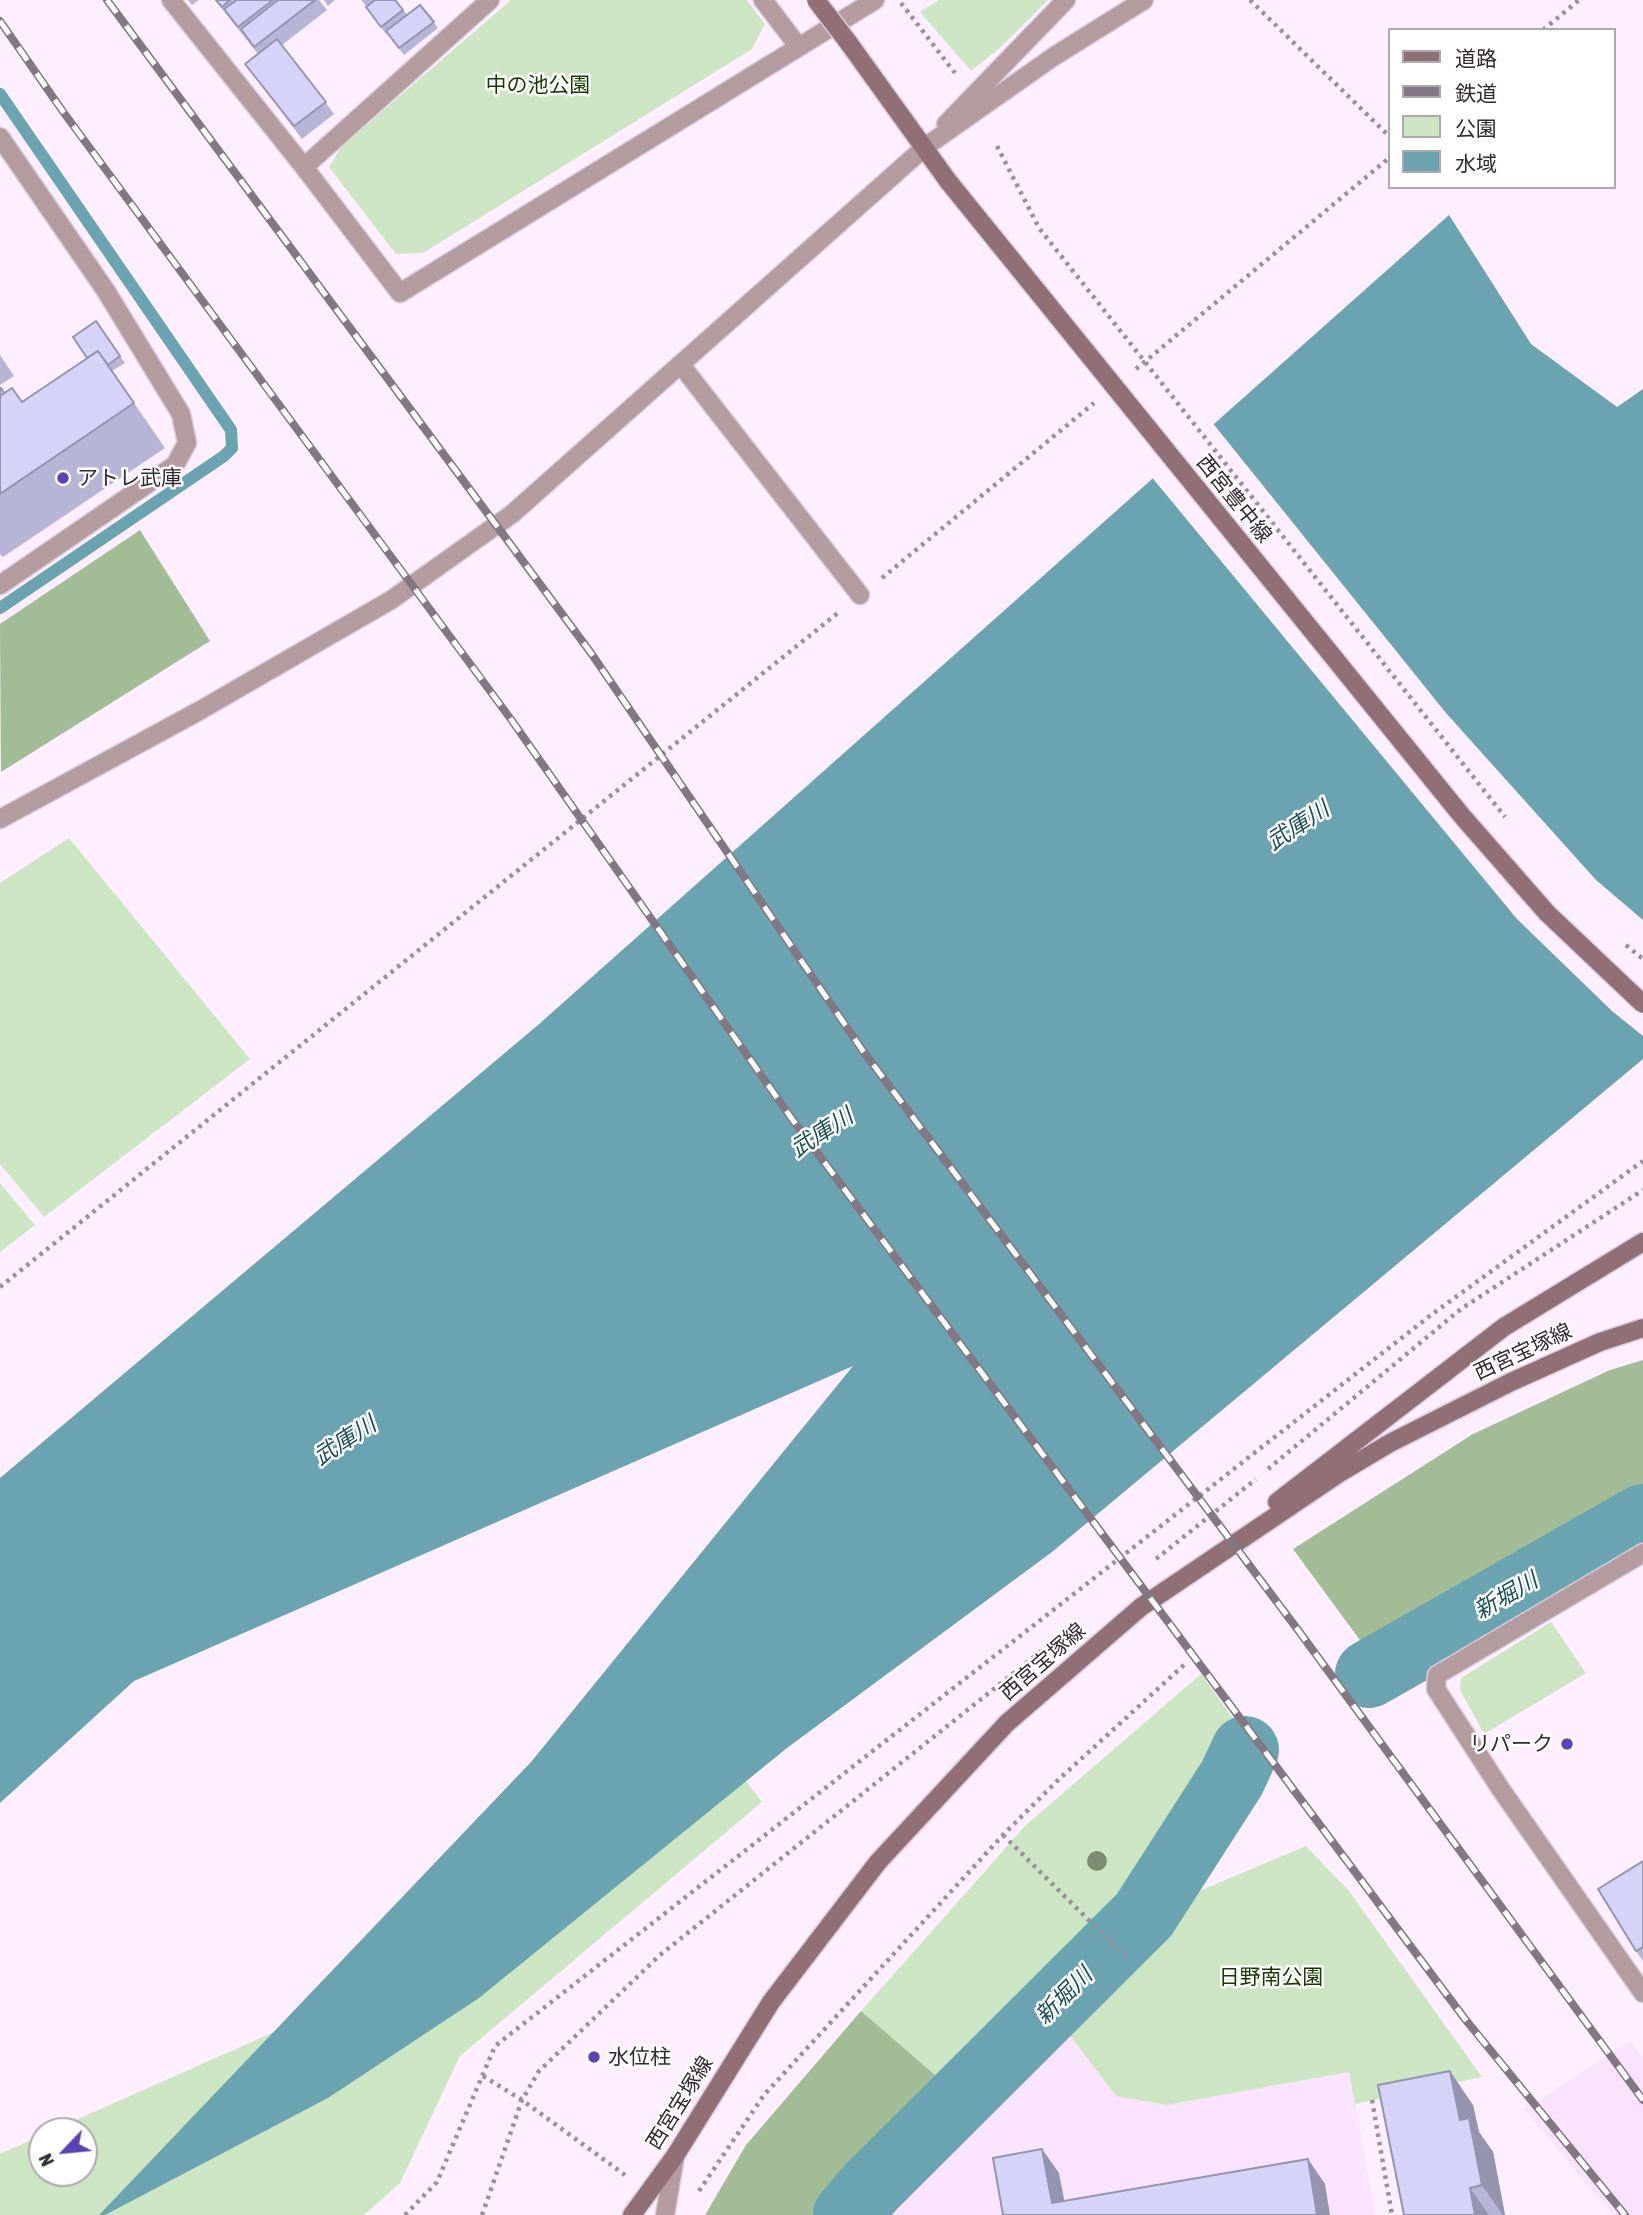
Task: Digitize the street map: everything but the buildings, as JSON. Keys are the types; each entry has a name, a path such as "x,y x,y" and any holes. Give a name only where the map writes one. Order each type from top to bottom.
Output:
{"main road":[{"name":"西宮豊中線","path":"816,0 849,41 947,181 1462,816 1547,913 1643,1004"},
{"path":"1141,1607 1504,1327 1643,1242"},
{"name":"西宮宝塚線","path":"632,2215 675,2156 771,2002 878,1862 1007,1723 1141,1607 1338,1474 1390,1443 1511,1382 1600,1342 1643,1328"}],"street":[{"path":"170,0 304,167 400,293 869,2"},
{"path":"763,0 798,46"},
{"path":"0,819 199,711 391,600 512,514 925,147 1066,0"},
{"path":"925,147 1054,57 1144,0"},
{"path":"304,167 488,1"},
{"path":"0,137 106,291 181,414 187,443 175,465 0,585"},
{"path":"681,365 860,595"},
{"path":"1643,1553 1437,1675 1436,1689 1500,1788 1643,1993"},
{"path":"665,2215 675,2156"}],"path":[{"path":"899,0 953,69"},
{"path":"1250,0 1388,135"},
{"path":"1545,28 1579,0"},
{"path":"997,146 1039,228 1510,824"},
{"path":"1126,376 1388,159"},
{"path":"0,1287 860,595 1095,402"},
{"path":"1619,938 1643,959"},
{"path":"405,2215 437,2182 495,2046 1431,1315 1643,1161"},
{"path":"695,2197 764,2095 1003,1835 1057,1781 1185,1664"},
{"path":"1003,1835 1126,1957"},
{"path":"482,2076 522,2100 632,2180"},
{"path":"1372,2100 1392,2215"}],"shaded area":[{"path":"1064,2028 1116,2096 1167,2105 1350,2072 1375,2215 868,2215"},
{"path":"1631,2041 1643,2059 1643,2215 1612,2215 1524,2109"}],"green space":[{"name":"中の池公園","path":"511,0 747,0 765,24 752,49 423,253 396,254 329,167 342,146"},
{"path":"939,0 1048,0 1000,48 971,71 920,12"},
{"path":"140,530 210,641 1,772 0,624"},
{"path":"69,838 250,1059 44,1217 0,1164 0,883"},
{"path":"0,1183 35,1225 0,1252"},
{"path":"1643,1360 1643,1501 1376,1662 1293,1549 1473,1434 1610,1370"},
{"path":"1551,1622 1586,1673 1484,1734 1460,1690 1461,1678"},
{"path":"1201,1674 1244,1734 1145,1868 949,2087 861,2011 1026,1825"},
{"path":"746,1781 762,1802 460,2056 400,2183 364,2215 105,2215 328,2098"},
{"name":"日野南公園","path":"1306,1846 1349,1891 1482,2077 1355,2104 1349,2072 1167,2105 1116,2096 1064,2028 1088,1994 1190,1895"},
{"path":"861,2011 949,2087 831,2215 705,2215 746,2145"},
{"path":"274,2032 99,2215 0,2215 0,2154 28,2141 28,2187 98,2187 98,2117 83,2117"}],"water":[{"name":"武庫川","path":"1449,215 1531,344 1617,407 1643,389 1643,1059 1052,1552 787,1748 479,1998 328,2098 105,2215 99,2215 531,1762 853,1366 134,1681 0,1803 0,1478 538,1025"}],"pier":[{"path":"1211,421 1446,713 1596,880 1643,920 1643,1036 1612,1011 1517,919 1150,475"}],"waterway":[{"path":"0,94 231,430 232,448 0,608"},
{"name":"新堀川","path":"1369,1674 1643,1518"},
{"name":"新堀川","path":"847,2215 871,2187 1144,1915 1232,1778 1245,1750"}],"railway":[{"path":"107,0 591,653 863,1051 1298,1630 1643,2100"},
{"path":"0,21 64,113 510,718 792,1119 1465,2019 1625,2215"}],"place":[{"name":"アトレ武庫","path":"63,478"},
{"name":"リパーク","path":"1567,1744"},
{"name":"水位柱","path":"594,2057"}]}
